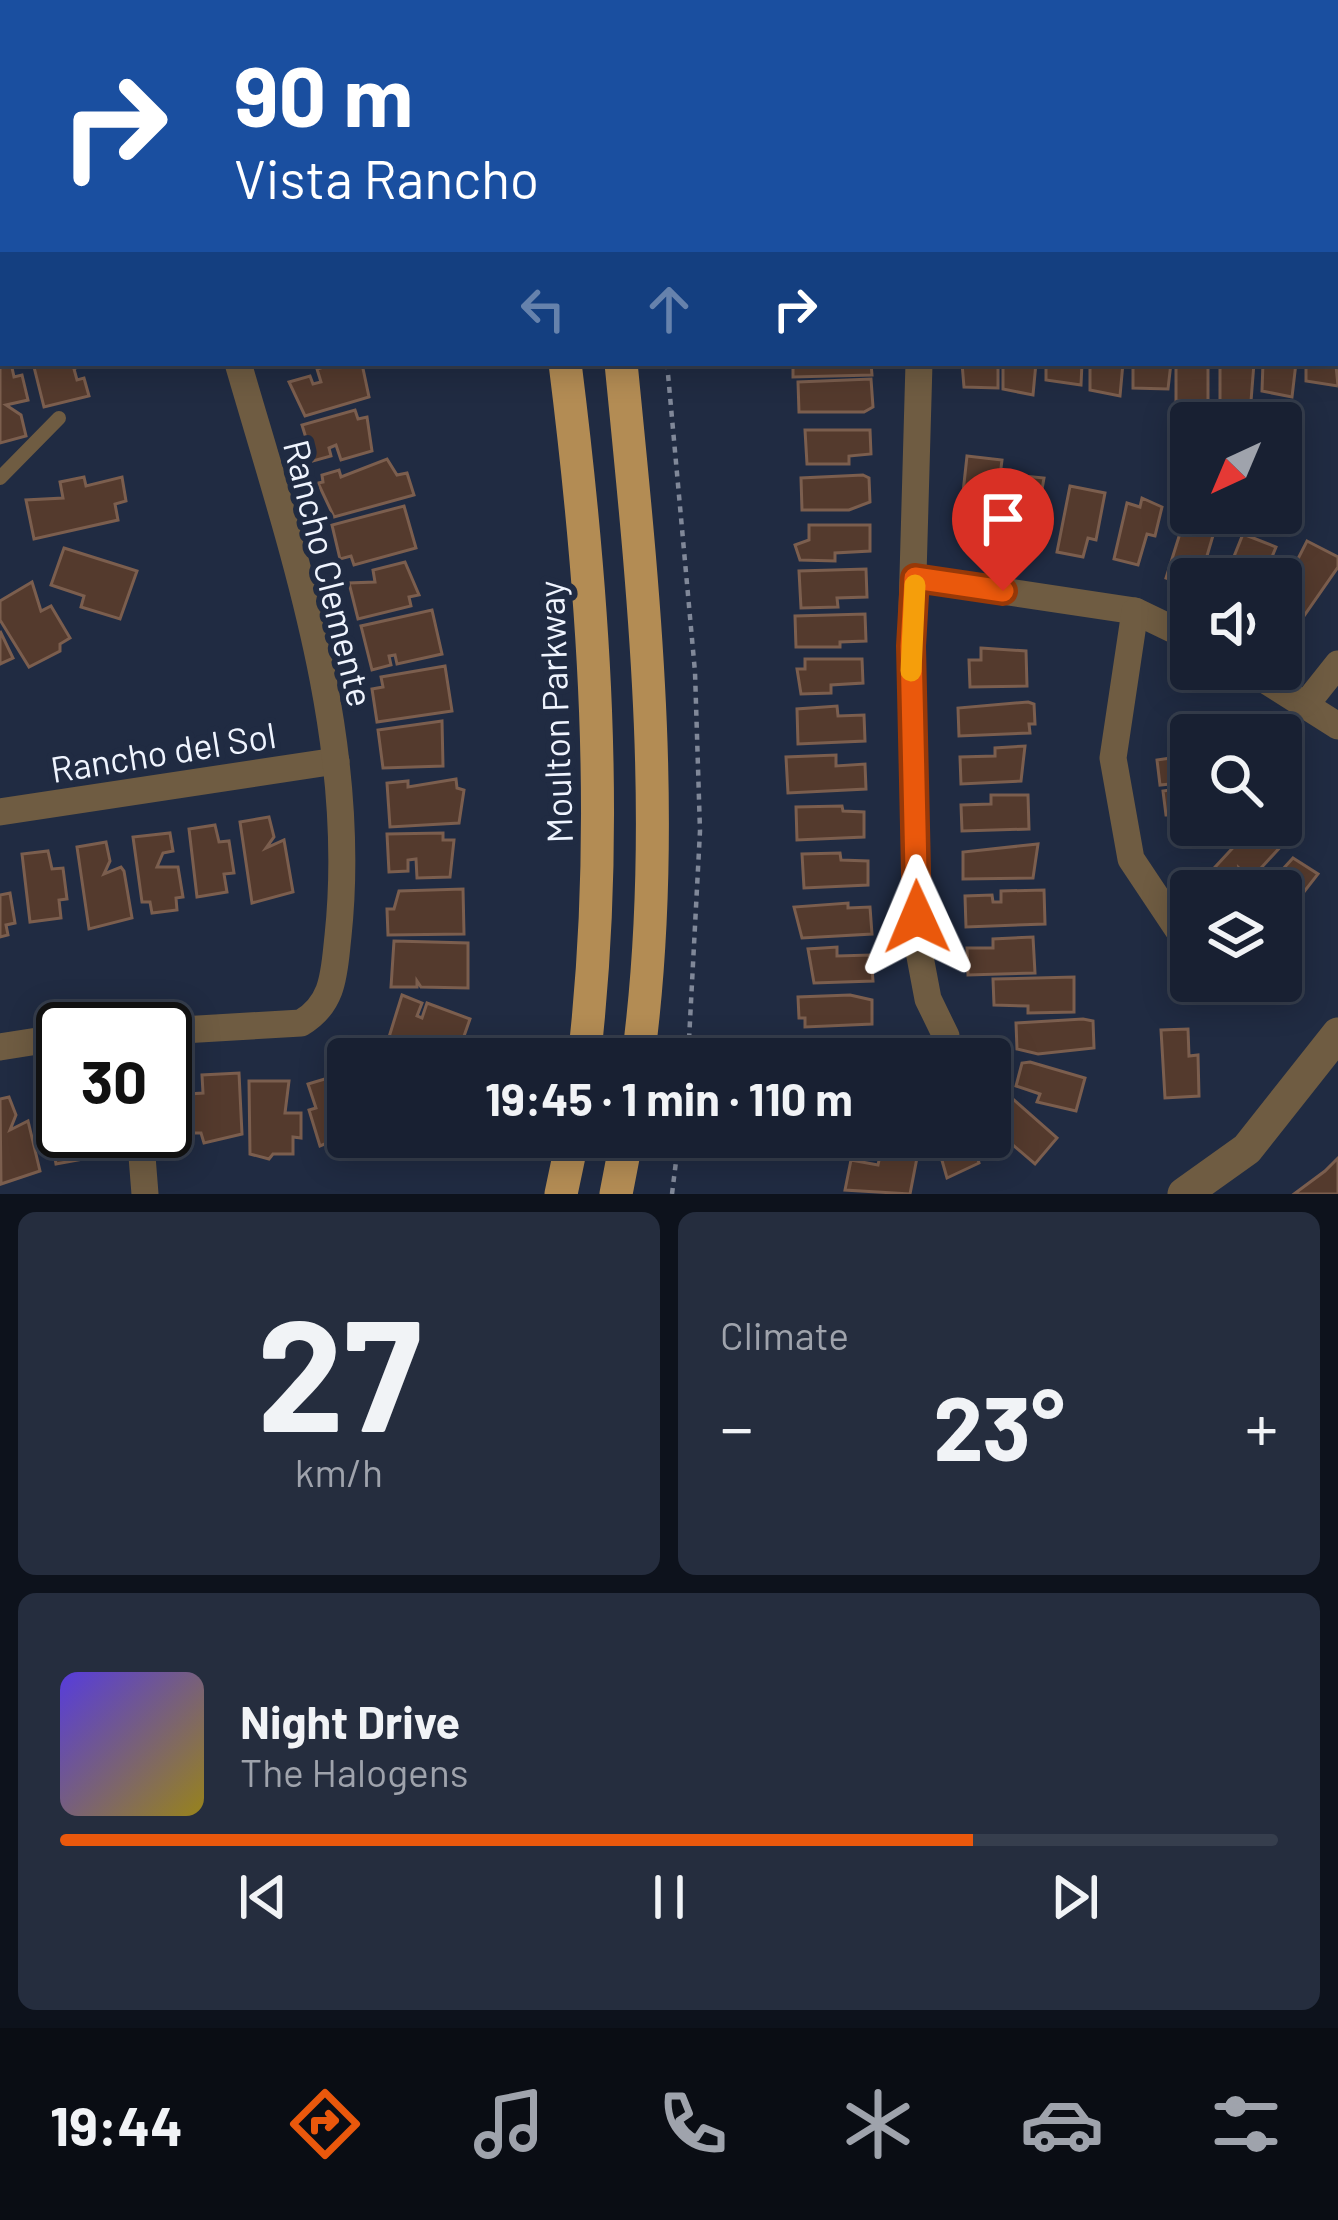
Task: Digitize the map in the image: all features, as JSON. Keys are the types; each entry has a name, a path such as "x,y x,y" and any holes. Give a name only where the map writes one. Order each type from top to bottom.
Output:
{"main road":[{"name":"Moulton Parkway","path":"565,366 595,677 599,856 586,1038"},
{"path":"621,366 654,754 641,1038"},
{"path":"561,1194 569,1158"},
{"path":"616,1194 623,1158"}],"street":[{"name":"Rancho Clemente","path":"192,1029 301,1023 317,1014 333,982 342,892 336,761 321,661 239,366"},
{"path":"919,366 912,734 918,946 934,1016 946,1036"},
{"path":"915,578 1135,611 1170,628"},
{"path":"1135,611 1113,758 1131,859 1170,918"},
{"path":"1307,703 1338,664"},
{"path":"1284,690 1338,726"},
{"name":"Rancho del Sol","path":"0,812 336,761"},
{"path":"1184,1194 1247,1149 1338,1034"},
{"path":"0,1047 36,1041"},
{"path":"142,1158 145,1194"}],"lane":[{"path":"0,478 59,418"}],"path":[{"path":"667,366 695,673 700,808 689,1038"},
{"path":"672,1194 676,1158"}],"building":[{"path":"0,366 12,366 14,377 22,375 28,400 6,405 21,415 26,436 0,443"},
{"path":"34,366 80,366 74,369 77,380 84,378 89,396 44,407"},
{"path":"362,366 369,397 305,416 289,382 310,376 313,384 321,382 317,369"},
{"path":"793,366 871,366 872,375 793,377"},
{"path":"962,366 998,366 998,388 964,387"},
{"path":"1003,366 1036,366 1033,395 1003,389"},
{"path":"1046,366 1082,366 1081,385 1046,380"},
{"path":"1090,366 1123,366 1120,396 1090,390"},
{"path":"1133,366 1171,366 1168,389 1133,388"},
{"path":"1176,366 1208,366 1208,401 1176,401"},
{"path":"1220,366 1254,366 1251,401 1220,402"},
{"path":"1263,366 1296,366 1292,397 1262,391"},
{"path":"1306,366 1336,366 1338,386 1306,381"},
{"path":"871,379 873,407 864,412 799,412 798,382"},
{"path":"355,410 358,419 367,417 372,451 341,460 336,445 329,448 331,456 313,461 302,425"},
{"path":"805,430 870,430 871,454 849,456 849,464 807,464"},
{"path":"967,456 1002,460 992,539 968,535 967,513 978,510 978,503 962,502"},
{"path":"387,459 397,475 407,473 414,495 334,517 318,483 323,482 322,475 339,470 341,477"},
{"path":"1013,475 1044,478 1032,545 1008,542"},
{"path":"84,477 86,486 122,477 126,501 115,504 118,520 34,539 26,500 63,498 60,482"},
{"path":"801,478 869,478 870,502 849,510 802,510"},
{"path":"1070,486 1105,493 1096,540 1088,538 1083,557 1057,552"},
{"path":"1142,498 1162,507 1155,536 1147,534 1138,565 1114,559 1127,503 1140,507"},
{"path":"404,506 416,548 354,565 351,556 340,559 332,525"},
{"path":"809,525 870,525 870,551 835,553 835,561 800,560 795,545 809,540"},
{"path":"1180,534 1213,534 1206,558 1172,558"},
{"path":"1243,534 1276,547 1272,558 1233,558"},
{"path":"1307,541 1338,557 1338,567 1302,619 1302,558 1298,558"},
{"path":"64,548 137,571 120,619 81,607 84,596 51,585"},
{"path":"405,562 419,595 409,597 411,606 358,619 349,583 375,582 373,570"},
{"path":"866,569 867,597 837,598 838,607 801,608 799,571"},
{"path":"32,582 41,611 51,606 70,638 60,644 60,651 29,667 0,620 0,601"},
{"path":"432,610 442,654 397,664 395,655 389,656 391,665 372,670 361,626"},
{"path":"865,614 866,641 840,642 840,647 796,647 795,616"},
{"path":"0,631 13,658 0,664"},
{"path":"981,648 1026,651 1027,686 970,687 969,660 981,660"},
{"path":"805,659 862,659 863,683 831,685 831,693 801,694 797,669 805,669"},
{"path":"445,666 452,711 377,722 372,689 383,687 381,677"},
{"path":"1034,704 1035,724 1029,724 1030,733 959,736 958,708"},
{"path":"837,706 838,716 864,715 865,741 798,744 797,709"},
{"path":"442,721 443,766 383,768 378,730"},
{"path":"1025,746 1021,781 961,784 960,757 995,756 995,748"},
{"path":"836,755 836,766 865,764 866,789 788,793 786,757"},
{"path":"1170,758 1170,784 1160,785 1157,760"},
{"path":"456,779 457,788 464,790 459,823 390,827 387,783 408,781 408,787"},
{"path":"1170,790 1170,815 1166,815 1163,791"},
{"path":"991,795 1028,795 1029,829 962,831 961,805 991,804"},
{"path":"842,806 843,811 864,812 864,837 797,840 796,807"},
{"path":"269,817 274,837 266,848 284,840 293,892 252,903 240,822"},
{"path":"215,825 219,842 229,841 234,873 224,874 227,892 197,897 189,829"},
{"path":"170,833 173,851 163,853 157,867 178,867 183,897 176,898 177,910 152,913 150,902 142,902 133,837"},
{"path":"443,833 443,840 454,840 450,877 417,878 416,859 408,860 408,871 389,872 387,834"},
{"path":"106,842 110,861 104,874 121,867 124,871 132,918 89,929 77,847"},
{"path":"1038,844 1033,878 963,879 963,852"},
{"path":"1235,846 1281,846 1259,870 1212,870"},
{"path":"48,851 52,869 63,868 67,899 59,900 61,918 30,922 22,854"},
{"path":"840,853 841,860 868,861 868,885 804,888 802,854"},
{"path":"1293,858 1318,874 1302,894 1302,870 1282,870"},
{"path":"463,889 464,934 388,935 387,909 394,909 399,891"},
{"path":"1044,890 1045,924 966,927 965,896 992,895 993,902 1001,902 1001,891"},
{"path":"10,893 15,923 6,925 8,935 0,937 0,895"},
{"path":"848,903 848,908 870,907 872,934 802,938 794,907"},
{"path":"1033,937 1035,973 968,975 967,948 993,948 993,939"},
{"path":"394,941 468,943 468,988 421,987 417,981 417,987 391,987"},
{"path":"837,947 837,956 871,955 873,981 814,983 808,949"},
{"path":"1074,977 1074,1012 1028,1013 1028,1006 994,1005 993,979"},
{"path":"402,995 422,1003 417,1016 422,1018 427,1003 470,1019 463,1038 389,1037"},
{"path":"850,995 872,1000 872,1024 805,1027 805,1018 799,1018 798,997"},
{"path":"1093,1021 1094,1048 1038,1054 1017,1049 1016,1023"},
{"path":"1188,1029 1189,1056 1198,1055 1199,1096 1165,1098 1161,1030"},
{"path":"1022,1063 1085,1078 1076,1111 1037,1102 1040,1094 1016,1086"},
{"path":"239,1073 242,1134 204,1143 201,1133 192,1133 192,1094 203,1093 202,1075"},
{"path":"327,1078 327,1143 320,1146 309,1110 316,1108 308,1084"},
{"path":"249,1081 289,1081 285,1113 301,1113 301,1138 293,1137 293,1154 273,1154 269,1159 250,1154"},
{"path":"9,1097 16,1115 10,1130 28,1121 40,1171 1,1184 0,1099"},
{"path":"1011,1097 1057,1138 1035,1164 1011,1143"},
{"path":"55,1158 83,1158 83,1159 56,1164"},
{"path":"880,1158 917,1158 910,1194 845,1190 851,1160 878,1165"},
{"path":"941,1158 978,1158 979,1163 947,1178"},
{"path":"1338,1158 1338,1194 1294,1194 1325,1171"}],"slow traffic":[{"path":"911,671 915,585"}],"route":[{"path":"917,917 911,646 915,578 1003,591"}]}
